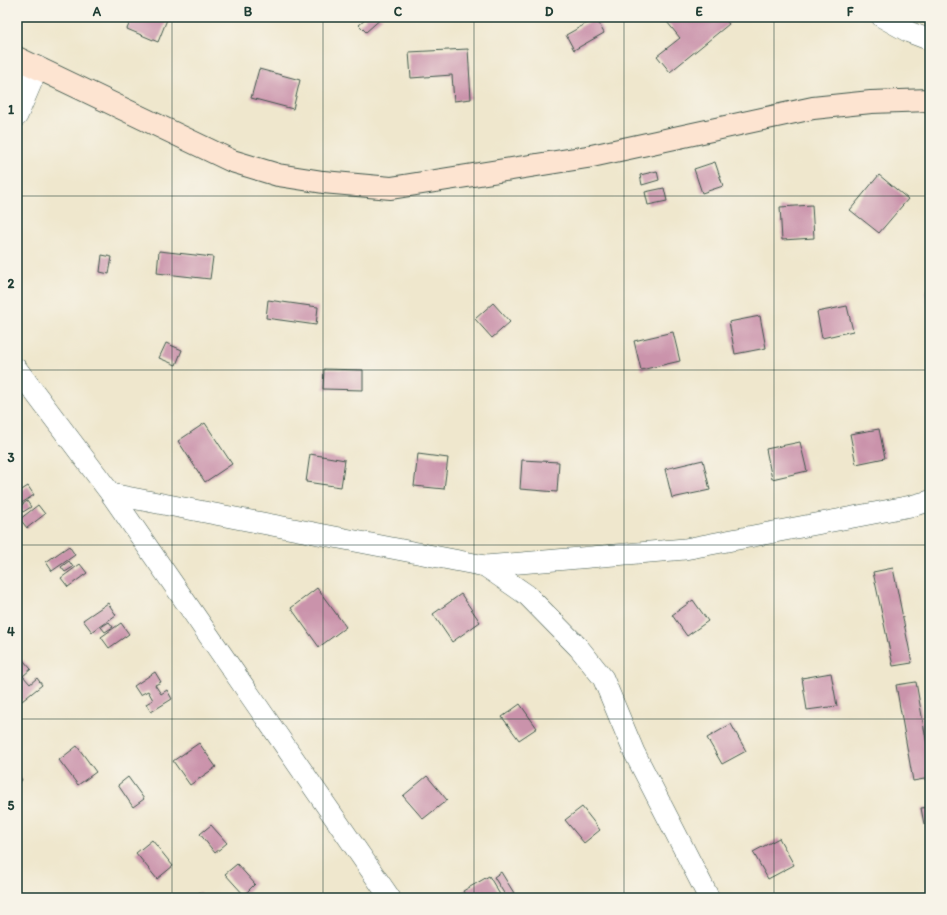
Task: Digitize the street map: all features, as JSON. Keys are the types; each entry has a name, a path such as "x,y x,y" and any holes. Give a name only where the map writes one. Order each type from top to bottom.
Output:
{"street":[{"path":"882,17 909,32 930,40"},
{"path":"17,58 232,162 278,175 322,182 391,188 587,157 814,108 871,102 930,100"},
{"path":"17,116 38,67"},
{"path":"17,369 111,494 390,898"},
{"path":"111,494 486,566 685,549 911,506 930,501"},
{"path":"486,566 527,595 579,648 603,678 634,752 708,898"}],"building":[{"path":"132,17 168,17 158,42 127,29"},
{"path":"364,17 383,17 366,32 359,25 366,19"},
{"path":"624,17 635,17 629,22"},
{"path":"663,17 698,17 702,21 706,17 723,17 729,24 670,72 657,56 680,38"},
{"path":"596,18 604,33 574,50 566,35"},
{"path":"468,49 471,99 454,101 452,75 411,78 409,52"},
{"path":"259,69 300,80 293,109 251,98"},
{"path":"715,162 723,186 702,193 694,169"},
{"path":"657,171 659,180 642,185 640,175"},
{"path":"879,175 908,199 879,233 850,210"},
{"path":"664,188 667,201 648,205 645,192"},
{"path":"812,205 814,238 782,240 780,207"},
{"path":"159,251 213,257 210,279 157,273"},
{"path":"102,255 112,257 109,274 100,272"},
{"path":"930,290 930,311 929,311 925,291"},
{"path":"268,300 318,307 316,325 266,318"},
{"path":"493,303 510,322 492,338 475,319"},
{"path":"847,306 853,331 822,338 817,312"},
{"path":"760,316 766,348 735,354 729,322"},
{"path":"673,332 680,361 641,370 634,341"},
{"path":"166,343 182,350 176,365 159,358"},
{"path":"324,369 363,370 363,390 323,389"},
{"path":"205,423 232,464 205,482 178,441"},
{"path":"879,429 885,458 856,464 850,434"},
{"path":"800,442 807,471 772,479 766,449"},
{"path":"310,454 345,460 341,487 306,482"},
{"path":"418,454 448,458 444,489 414,486"},
{"path":"522,460 559,462 557,492 520,489"},
{"path":"703,460 710,490 672,498 665,469"},
{"path":"28,486 34,495 17,506 17,493"},
{"path":"27,501 31,507 23,512 19,507"},
{"path":"38,505 45,514 27,528 20,519"},
{"path":"69,546 75,555 52,571 46,562"},
{"path":"69,561 73,567 65,572 61,567"},
{"path":"80,564 87,573 68,587 61,578"},
{"path":"893,568 912,663 893,666 873,572"},
{"path":"317,588 346,627 319,647 291,608"},
{"path":"461,594 480,622 452,642 433,614"},
{"path":"693,600 708,621 687,636 672,615"},
{"path":"108,603 116,615 92,632 83,620"},
{"path":"109,622 113,627 105,632 101,627"},
{"path":"121,623 129,634 109,648 101,637"},
{"path":"23,660 31,669 23,676 30,684 37,678 42,685 22,701 17,696 17,690 20,687 17,684 17,665"},
{"path":"155,672 161,682 155,685 161,694 167,690 172,699 151,712 146,704 153,700 148,691 140,695 134,686"},
{"path":"831,673 837,706 807,710 802,678"},
{"path":"916,682 930,762 930,778 913,781 896,685"},
{"path":"520,704 537,728 519,740 502,717"},
{"path":"731,724 746,751 722,764 707,738"},
{"path":"199,743 216,767 190,785 173,761"},
{"path":"77,746 96,772 78,785 59,760"},
{"path":"17,773 22,780 17,785"},
{"path":"427,776 447,800 423,819 403,796"},
{"path":"128,777 144,799 133,807 118,785"},
{"path":"582,807 600,830 584,843 565,820"},
{"path":"930,807 930,823 924,824 921,808"},
{"path":"211,825 227,843 215,853 200,834"},
{"path":"779,838 794,865 768,879 753,852"},
{"path":"152,840 173,866 157,879 136,853"},
{"path":"237,864 255,884 244,895 225,874"},
{"path":"501,872 514,893 507,898 494,877"},
{"path":"489,876 502,898 467,898 463,891"},
{"path":"200,892 204,898 193,898"}]}
